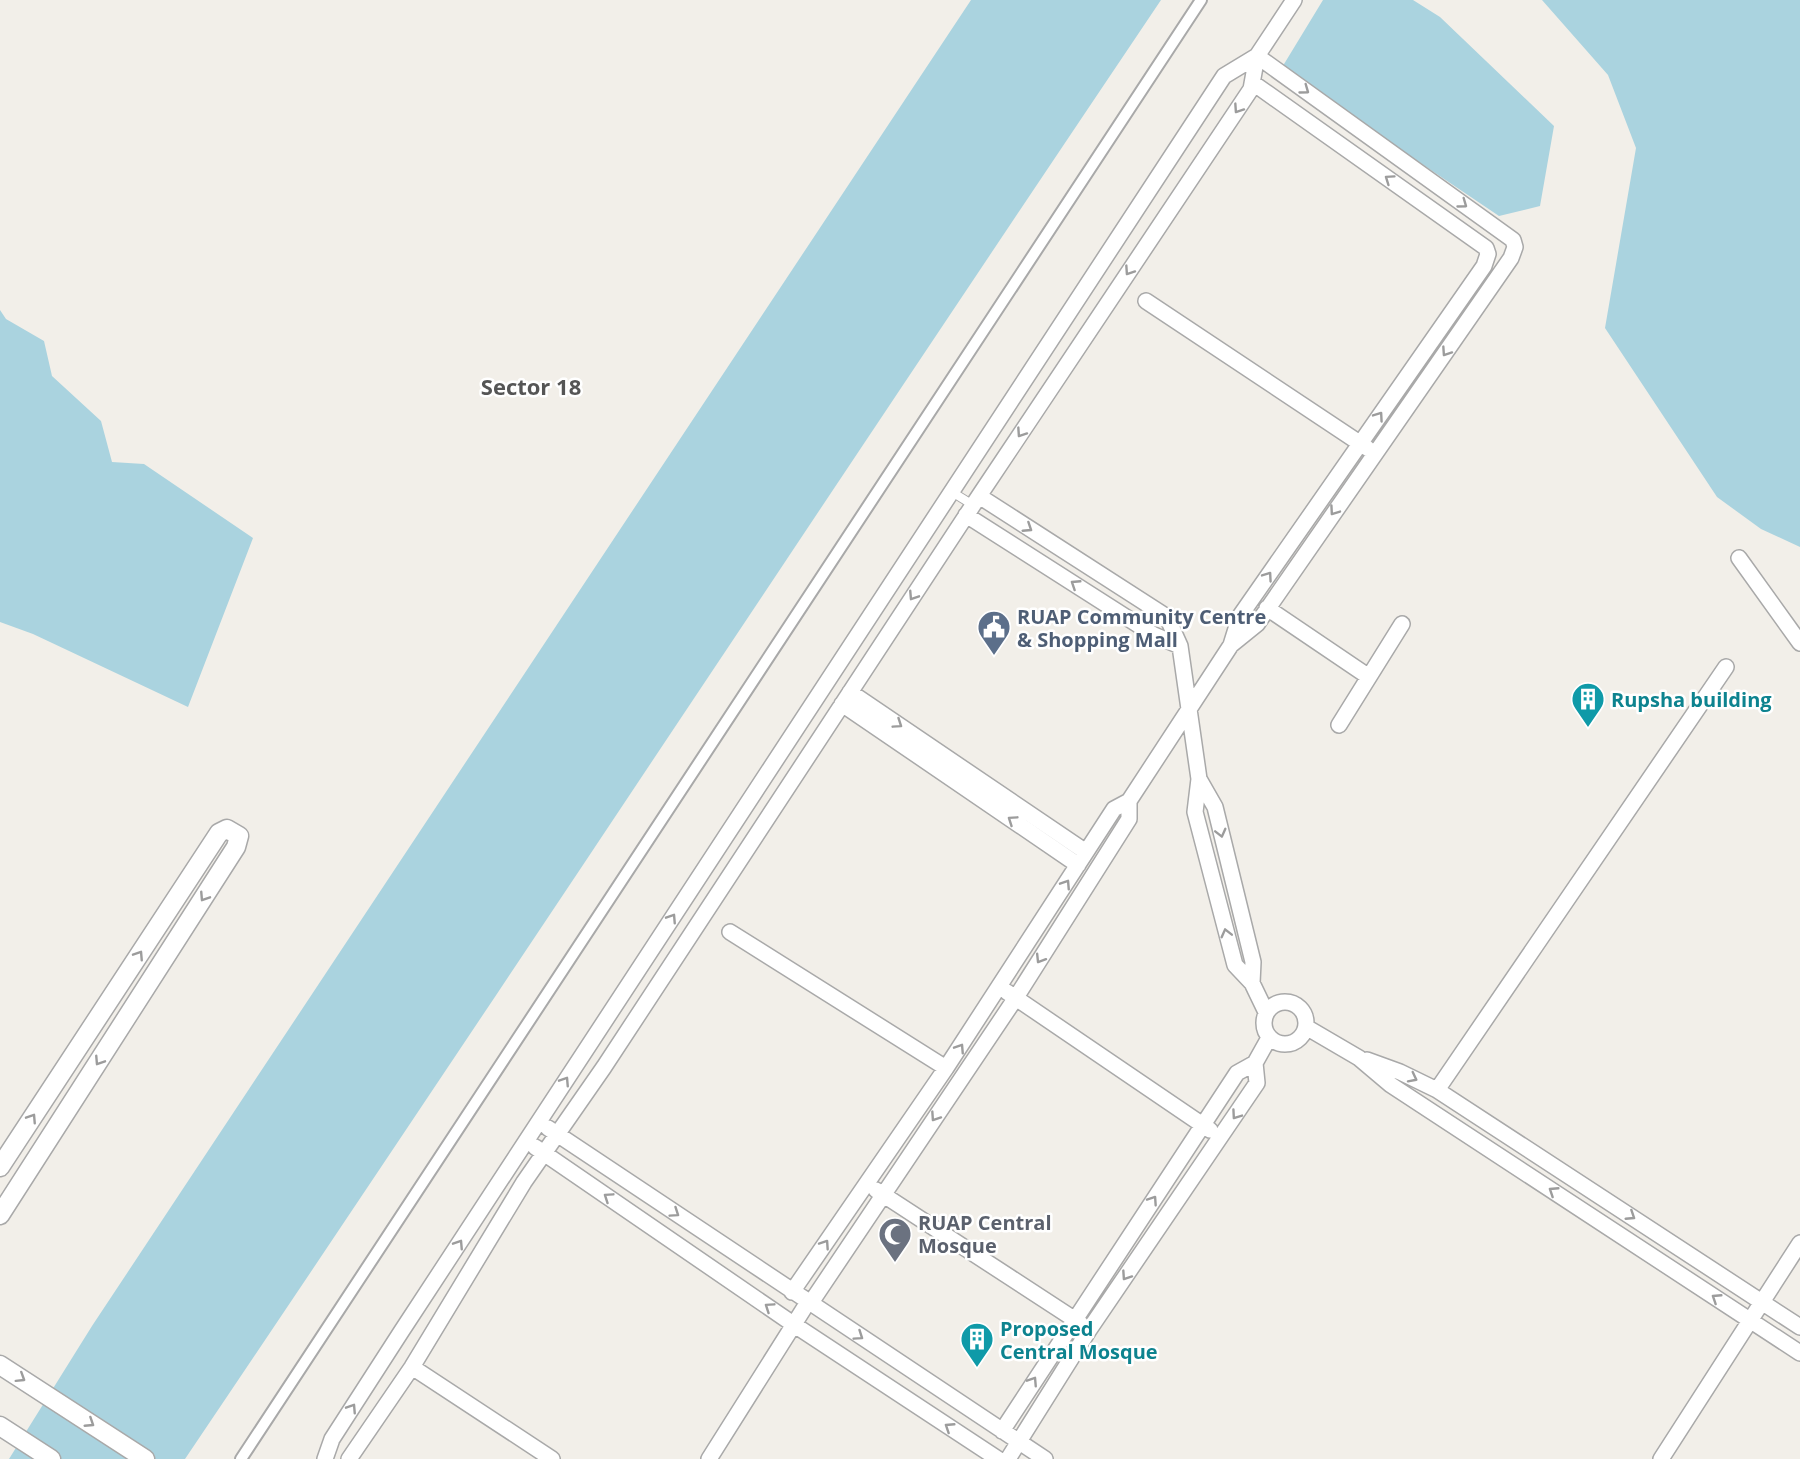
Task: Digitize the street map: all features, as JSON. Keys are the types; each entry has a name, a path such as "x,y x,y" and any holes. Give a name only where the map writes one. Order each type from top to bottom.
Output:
{"street":[{"path":"241,1459 1201,0"},
{"path":"349,1459 412,1367 556,1133 604,1067 1253,83 1257,56 1294,0"},
{"path":"1231,645 1257,624 1511,258 1515,247 1513,240 1257,56"},
{"path":"325,1459 332,1439 1224,76 1257,56"},
{"path":"792,1292 1000,987 1114,809 1129,801 1231,645 1240,616 1484,266 1488,254 1486,248 1253,83"},
{"path":"1146,302 1375,453"},
{"path":"973,505 1167,617 1180,646 1199,779 1195,812 1235,965 1251,983 1266,1012 1263,1026 1269,1038 1276,1043 1288,1044 1300,1038 1306,1027 1303,1013 1292,1003 1278,1003 1266,1012"},
{"path":"973,505 1154,635 1180,646"},
{"path":"1739,558 1800,643"},
{"path":"1267,609 1369,677"},
{"path":"1339,725 1402,624"},
{"path":"1437,1090 1726,668"},
{"path":"826,682 1082,859"},
{"path":"709,1459 793,1324 1015,999 1129,819 1129,801"},
{"path":"0,1167 219,833 228,829 239,836 236,847 0,1215"},
{"path":"730,932 946,1068"},
{"path":"1000,987 1220,1137"},
{"path":"1306,1027 1359,1058 1391,1085 1800,1353"},
{"path":"1002,1431 1073,1318 1237,1072 1255,1063 1269,1038"},
{"path":"1359,1058 1400,1071 1437,1090 1800,1327"},
{"path":"1008,1459 1089,1330 1257,1083 1255,1063"},
{"path":"539,1122 1045,1459"},
{"path":"526,1142 793,1324 998,1459"},
{"path":"866,1184 1089,1330"},
{"path":"1661,1459 1800,1243"},
{"path":"0,1365 145,1459"},
{"path":"412,1367 552,1459"},
{"path":"6,1430 51,1459"}],"lane":[{"path":"952,492 973,505"}],"water":[{"path":"971,0 1161,0 185,1459 9,1459 92,1326"},
{"path":"1323,0 1413,0 1440,17 1554,126 1540,206 1499,216 1281,69"},
{"path":"1542,0 1800,0 1800,547 1761,529 1717,497 1605,328 1636,148 1608,75"},
{"path":"0,310 6,319 44,341 52,376 101,421 112,462 144,464 253,538 188,707 33,634 0,622"}],"place":[{"name":"RUAP Community Centre & Shopping Mall","path":"994,656"},
{"name":"Rupsha building","path":"1588,728"},
{"name":"RUAP Central Mosque","path":"895,1263"},
{"name":"Proposed Central Mosque","path":"977,1368"}],"district":[{"name":"Sector 18","path":"531,386"}]}
